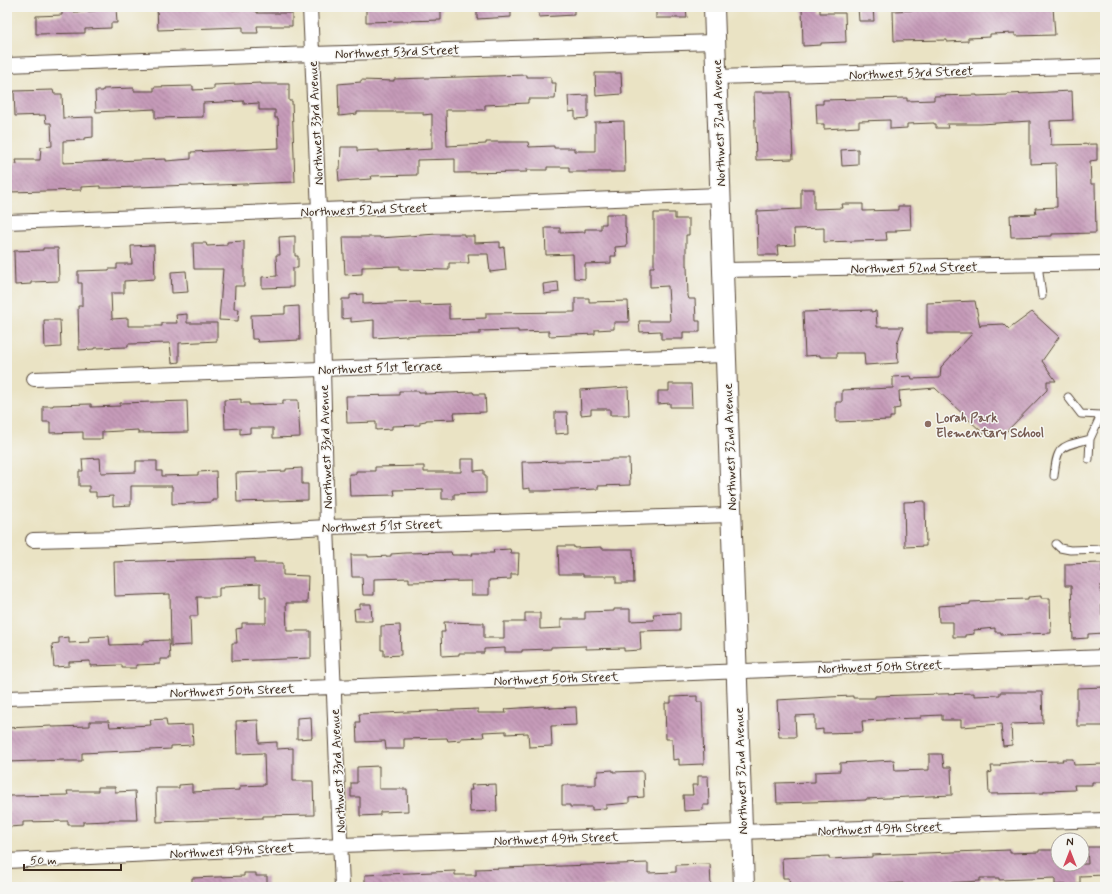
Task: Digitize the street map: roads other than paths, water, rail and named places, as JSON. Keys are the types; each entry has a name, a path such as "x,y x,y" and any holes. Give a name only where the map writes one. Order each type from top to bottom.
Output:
{"main road":[{"name":"Northwest 32nd Avenue","path":"714,7 744,887"}],"street":[{"name":"Northwest 33rd Avenue","path":"310,7 319,211 327,527 342,887"},
{"name":"Northwest 53rd Street","path":"7,65 715,42"},
{"name":"Northwest 53rd Street","path":"716,77 1105,66"},
{"name":"Northwest 52nd Street","path":"7,222 720,195"},
{"name":"Northwest 52nd Street","path":"723,270 1105,263"},
{"name":"Northwest 51st Terrace","path":"34,379 726,355"},
{"name":"Northwest 51st Street","path":"34,540 120,538 327,527 731,515"},
{"name":"Northwest 50th Street","path":"7,698 334,687 1105,657"},
{"name":"Northwest 49th Street","path":"7,860 341,845 1105,820"}],"lane":[{"path":"1038,264 1042,296"},
{"path":"1068,397 1081,414 1103,415 1090,439 1089,459"},
{"path":"1054,476 1056,457 1064,446 1090,439"},
{"path":"1056,544 1060,548 1070,550 1105,549"}],"place":[{"name":"Lorah Park Elementary School","path":"928,424"}]}
